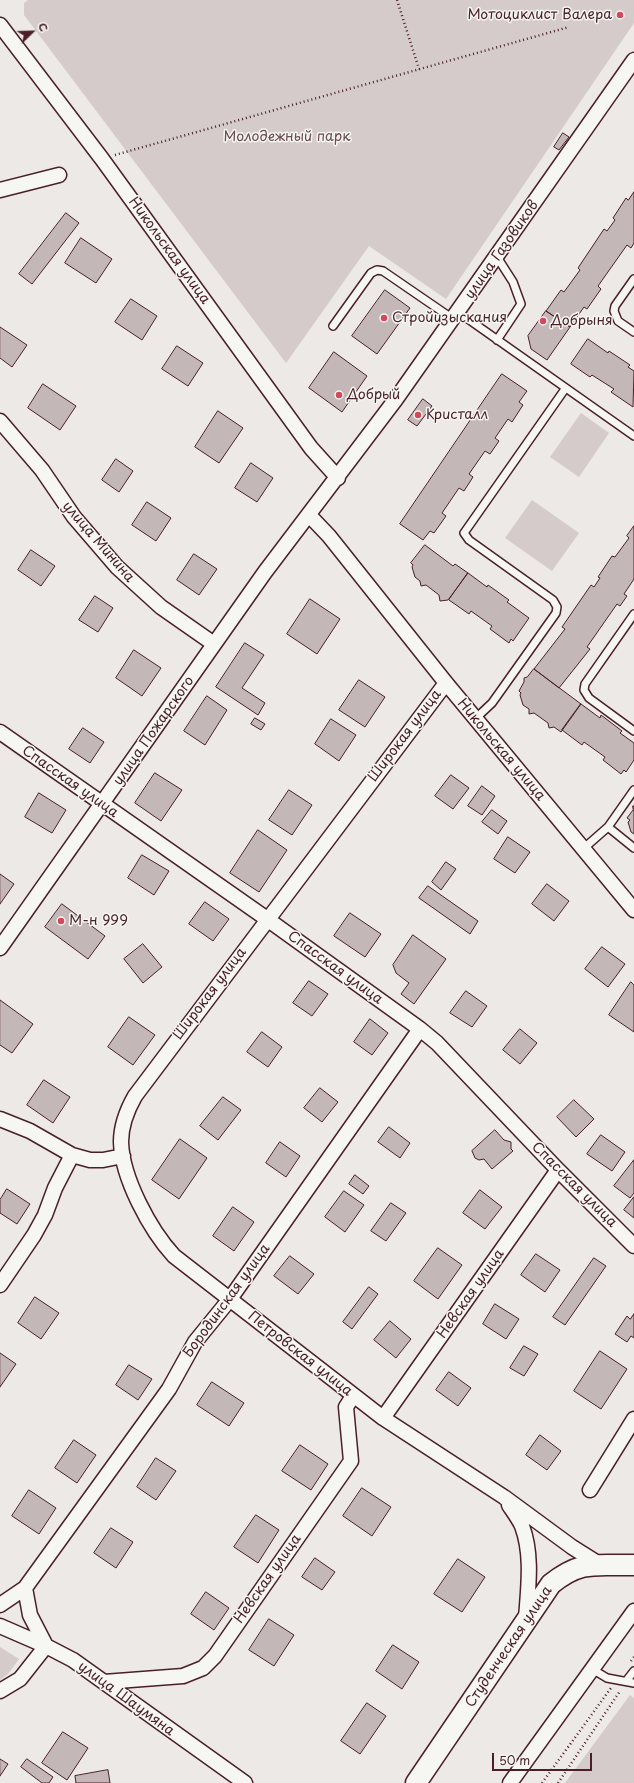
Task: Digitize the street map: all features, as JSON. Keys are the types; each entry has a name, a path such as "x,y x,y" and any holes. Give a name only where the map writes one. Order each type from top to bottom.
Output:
{"street":[{"name":"Никольская улица","path":"0,25 102,159 311,448 338,478"},
{"name":"улица Газовиков","path":"309,514 338,478 456,316 634,60"},
{"path":"0,190 59,175"},
{"name":"улица Минина","path":"0,421 42,470 74,517 117,567 161,607 214,644"},
{"name":"Никольская улица","path":"309,514 329,536 475,719 634,910"},
{"name":"улица Пожарского","path":"0,948 103,804 214,644 309,514"},
{"name":"Широкая улица","path":"123,1156 121,1142 122,1125 126,1110 135,1096 446,683"},
{"name":"Спасская улица","path":"0,732 267,919 420,1029 442,1048 558,1170 634,1246"},
{"name":"Бородинская улица","path":"0,1605 25,1588 169,1390 195,1342 230,1299 420,1029"},
{"path":"0,1119 30,1131 72,1155 90,1160 103,1160 123,1156"},
{"path":"0,1285 46,1215 55,1188 72,1155"},
{"name":"Петровская улица","path":"123,1156 144,1215 163,1244 174,1256 383,1418 504,1497 572,1547 600,1564"},
{"name":"Невская улица","path":"383,1418 558,1170"},
{"name":"Невская улица","path":"104,1682 184,1676 203,1668 215,1656 351,1461 346,1407 354,1396"},
{"path":"590,1490 634,1419"},
{"name":"Петровская улица","path":"504,1497 521,1525 526,1542 528,1560 526,1622"},
{"name":"Студенческая улица","path":"416,1783 551,1584 572,1570 584,1565 600,1564 634,1566"},
{"path":"0,1691 20,1679 46,1646 30,1615 25,1588"},
{"path":"510,1783 634,1611"},
{"name":"улица Шаумяна","path":"0,1626 46,1646 73,1660 246,1783"}],"lane":[{"path":"497,257 513,282 521,304 497,340"},
{"path":"333,326 371,273 376,270 383,271 497,340 634,436"},
{"path":"634,279 614,311 618,321 634,332"},
{"path":"475,719 492,703 556,613 556,607 553,600 469,540 464,533 565,389"},
{"path":"634,614 585,684 584,690 589,698 634,731"},
{"path":"584,849 608,827 634,790"},
{"path":"608,827 634,848"},
{"path":"592,1669 603,1676 630,1682 634,1670"}],"path":[{"path":"397,0 419,69"},
{"path":"115,155 568,27"},
{"path":"542,1783 634,1657"},
{"path":"558,1783 630,1682"}],"green space":[{"name":"Молодежный парк","path":"28,0 634,0 634,23 446,299 369,246 286,363 24,15 24,3"},
{"path":"581,413 609,433 579,477 550,457"},
{"path":"532,500 579,533 552,571 505,538"},
{"path":"0,1647 19,1659 8,1674 0,1680"},
{"path":"630,1695 634,1698 634,1783 565,1783"}],"building":[{"path":"563,133 569,137 559,150 554,147"},
{"path":"634,192 634,243 631,248 627,245 598,286 601,289 587,309 584,307 570,327 546,311 561,290 564,292 580,270 578,268 604,229 607,231 615,220 613,218 626,198 628,200"},
{"path":"66,213 79,223 32,284 19,274"},
{"path":"81,238 112,259 96,283 65,263"},
{"name":"Стройизыскания","path":"385,290 410,308 377,354 352,336"},
{"path":"131,299 157,316 142,340 115,322"},
{"path":"546,311 570,327 547,360 531,349 528,336"},
{"path":"0,327 27,345 12,367 0,358"},
{"path":"588,339 608,353 609,351 630,365 628,367 634,371 633,407 611,392 614,389 592,375 590,377 571,364"},
{"path":"177,346 203,363 188,386 162,369"},
{"path":"334,352 367,376 342,412 309,388"},
{"path":"502,374 527,391 519,402 523,405 512,422 508,419 495,438 499,441 490,454 485,451 469,474 473,477 464,491 459,488 442,513 446,516 434,533 430,531 423,540 400,524"},
{"path":"43,384 76,406 60,430 28,408"},
{"name":"Кристалл","path":"423,399 432,406 417,426 408,420"},
{"path":"218,411 243,428 219,463 195,447"},
{"path":"116,459 133,471 119,492 102,480"},
{"path":"251,463 273,478 257,502 235,488"},
{"path":"147,502 171,518 156,541 132,525"},
{"path":"634,526 634,579 624,594 627,596 620,606 617,604 587,647 590,649 559,688 534,669 565,629 562,627 591,585 594,587 600,578 598,577 612,556 615,557 629,538 627,536"},
{"path":"425,545 453,566 455,564 468,573 448,600 440,601 439,595 426,585 421,586 420,581 415,577 412,567 413,565 411,563"},
{"path":"31,550 55,566 41,586 18,570"},
{"path":"194,554 217,569 199,595 177,580"},
{"path":"468,573 487,587 488,585 509,600 507,602 529,618 513,641 511,639 509,643 490,629 492,626 471,611 469,614 449,600"},
{"path":"95,596 113,608 98,632 79,620"},
{"path":"310,599 340,619 317,654 287,634"},
{"path":"245,643 264,655 242,688 265,703 258,715 216,687"},
{"path":"134,650 161,668 142,696 116,678"},
{"path":"534,669 581,704 561,732 554,727 549,728 548,723 534,713 529,714 529,709 523,705 520,695 521,693 519,691 524,682 524,678 527,677"},
{"path":"359,680 385,697 365,727 339,710"},
{"path":"207,696 227,710 205,745 184,731"},
{"path":"581,704 600,718 601,715 622,731 620,733 634,743 634,760 626,772 624,770 621,774 603,760 605,757 584,742 582,745 562,730"},
{"path":"255,718 265,724 261,730 251,724"},
{"path":"331,719 356,735 339,761 315,744"},
{"path":"83,728 104,742 90,763 69,749"},
{"path":"155,773 182,790 161,821 135,803"},
{"path":"451,775 469,788 453,809 435,796"},
{"path":"482,786 495,796 482,815 468,806"},
{"path":"289,790 312,805 292,835 269,820"},
{"path":"39,793 66,810 52,833 25,817"},
{"path":"633,806 634,834 631,832 628,822 630,820 627,818 633,810"},
{"path":"492,810 507,821 498,834 482,822"},
{"path":"258,830 287,850 259,892 230,873"},
{"path":"508,837 530,852 515,873 494,859"},
{"path":"142,855 169,871 154,895 128,878"},
{"path":"446,862 456,869 441,890 432,882"},
{"path":"0,874 14,884 0,904"},
{"path":"547,884 569,901 554,921 532,904"},
{"path":"428,886 478,921 470,934 419,898"},
{"path":"205,902 229,919 213,941 189,924"},
{"path":"62,904 105,936 88,959 45,927"},
{"path":"350,913 381,934 365,957 334,936"},
{"path":"413,935 446,959 414,1004 401,994 409,983 396,973 393,965"},
{"path":"143,944 162,967 143,983 124,959"},
{"path":"602,947 625,964 608,987 585,969"},
{"path":"309,981 328,994 312,1016 293,1003"},
{"path":"631,982 634,985 634,1032 609,1015"},
{"path":"466,991 487,1006 472,1027 450,1013"},
{"path":"0,1000 33,1024 12,1053 0,1045"},
{"path":"129,1017 155,1035 133,1065 108,1047"},
{"path":"370,1019 388,1033 372,1055 354,1042"},
{"path":"520,1029 537,1043 520,1064 503,1050"},
{"path":"262,1032 282,1047 268,1067 247,1052"},
{"path":"44,1080 70,1097 53,1123 27,1105"},
{"path":"320,1088 338,1102 322,1122 304,1108"},
{"path":"223,1097 241,1110 218,1140 200,1126"},
{"path":"574,1100 594,1119 576,1137 557,1117"},
{"path":"389,1127 410,1143 400,1158 378,1142"},
{"path":"495,1130 504,1140 511,1142 511,1149 513,1151 492,1169 484,1159 479,1160 475,1158 472,1151"},
{"path":"601,1135 625,1152 612,1171 587,1154"},
{"path":"180,1139 207,1158 179,1199 152,1180"},
{"path":"280,1142 300,1156 286,1177 266,1163"},
{"path":"634,1160 634,1193 630,1198 614,1186"},
{"path":"355,1175 369,1186 363,1194 349,1184"},
{"path":"7,1189 30,1204 17,1224 0,1213 0,1200"},
{"path":"480,1190 502,1207 485,1229 463,1213"},
{"path":"344,1191 364,1205 345,1232 325,1217"},
{"path":"634,1197 634,1218 624,1210"},
{"path":"391,1203 406,1213 386,1241 371,1231"},
{"path":"233,1207 254,1222 234,1251 213,1236"},
{"path":"438,1248 462,1265 438,1299 414,1281"},
{"path":"536,1254 560,1270 545,1292 521,1275"},
{"path":"290,1256 314,1274 298,1294 274,1276"},
{"path":"594,1258 606,1266 565,1325 553,1317"},
{"path":"369,1287 378,1294 352,1329 343,1322"},
{"path":"35,1297 59,1313 41,1339 18,1323"},
{"path":"495,1304 519,1319 506,1339 483,1324"},
{"path":"634,1314 634,1338 631,1336 627,1342 615,1334 627,1316 630,1319"},
{"path":"390,1321 411,1339 396,1358 374,1340"},
{"path":"524,1346 538,1354 524,1376 510,1368"},
{"path":"600,1351 627,1369 601,1409 574,1391"},
{"path":"0,1353 16,1364 0,1387"},
{"path":"129,1365 152,1379 138,1400 116,1385"},
{"path":"449,1372 471,1388 458,1406 436,1390"},
{"path":"212,1382 244,1403 229,1426 197,1405"},
{"path":"540,1435 561,1451 547,1470 526,1455"},
{"path":"74,1440 96,1455 77,1483 55,1468"},
{"path":"300,1445 328,1464 311,1490 282,1471"},
{"path":"156,1458 176,1471 156,1500 137,1487"},
{"path":"362,1488 391,1507 372,1536 343,1516"},
{"path":"29,1490 56,1508 39,1534 12,1516"},
{"path":"256,1515 279,1530 258,1563 234,1547"},
{"path":"111,1528 133,1542 116,1568 94,1553"},
{"path":"315,1558 335,1572 322,1590 302,1577"},
{"path":"458,1559 485,1577 462,1612 434,1594"},
{"path":"206,1592 229,1608 214,1630 191,1614"},
{"path":"269,1619 294,1635 274,1666 249,1650"},
{"path":"393,1645 419,1662 402,1689 376,1671"},
{"path":"367,1703 386,1716 360,1754 341,1741"},
{"path":"63,1732 88,1748 67,1780 42,1763"},
{"path":"0,1759 8,1764 0,1776"},
{"path":"27,1759 53,1777 49,1783 42,1783 21,1767"},
{"path":"108,1770 110,1783 76,1783 75,1776"}],"place":[{"name":"Мотоциклист Валера","path":"620,15"},
{"name":"Стройизыскания","path":"384,318"},
{"name":"Добрыня","path":"543,321"},
{"name":"Добрый","path":"339,395"},
{"name":"Кристалл","path":"418,415"},
{"name":"М-н 999","path":"61,921"}]}
